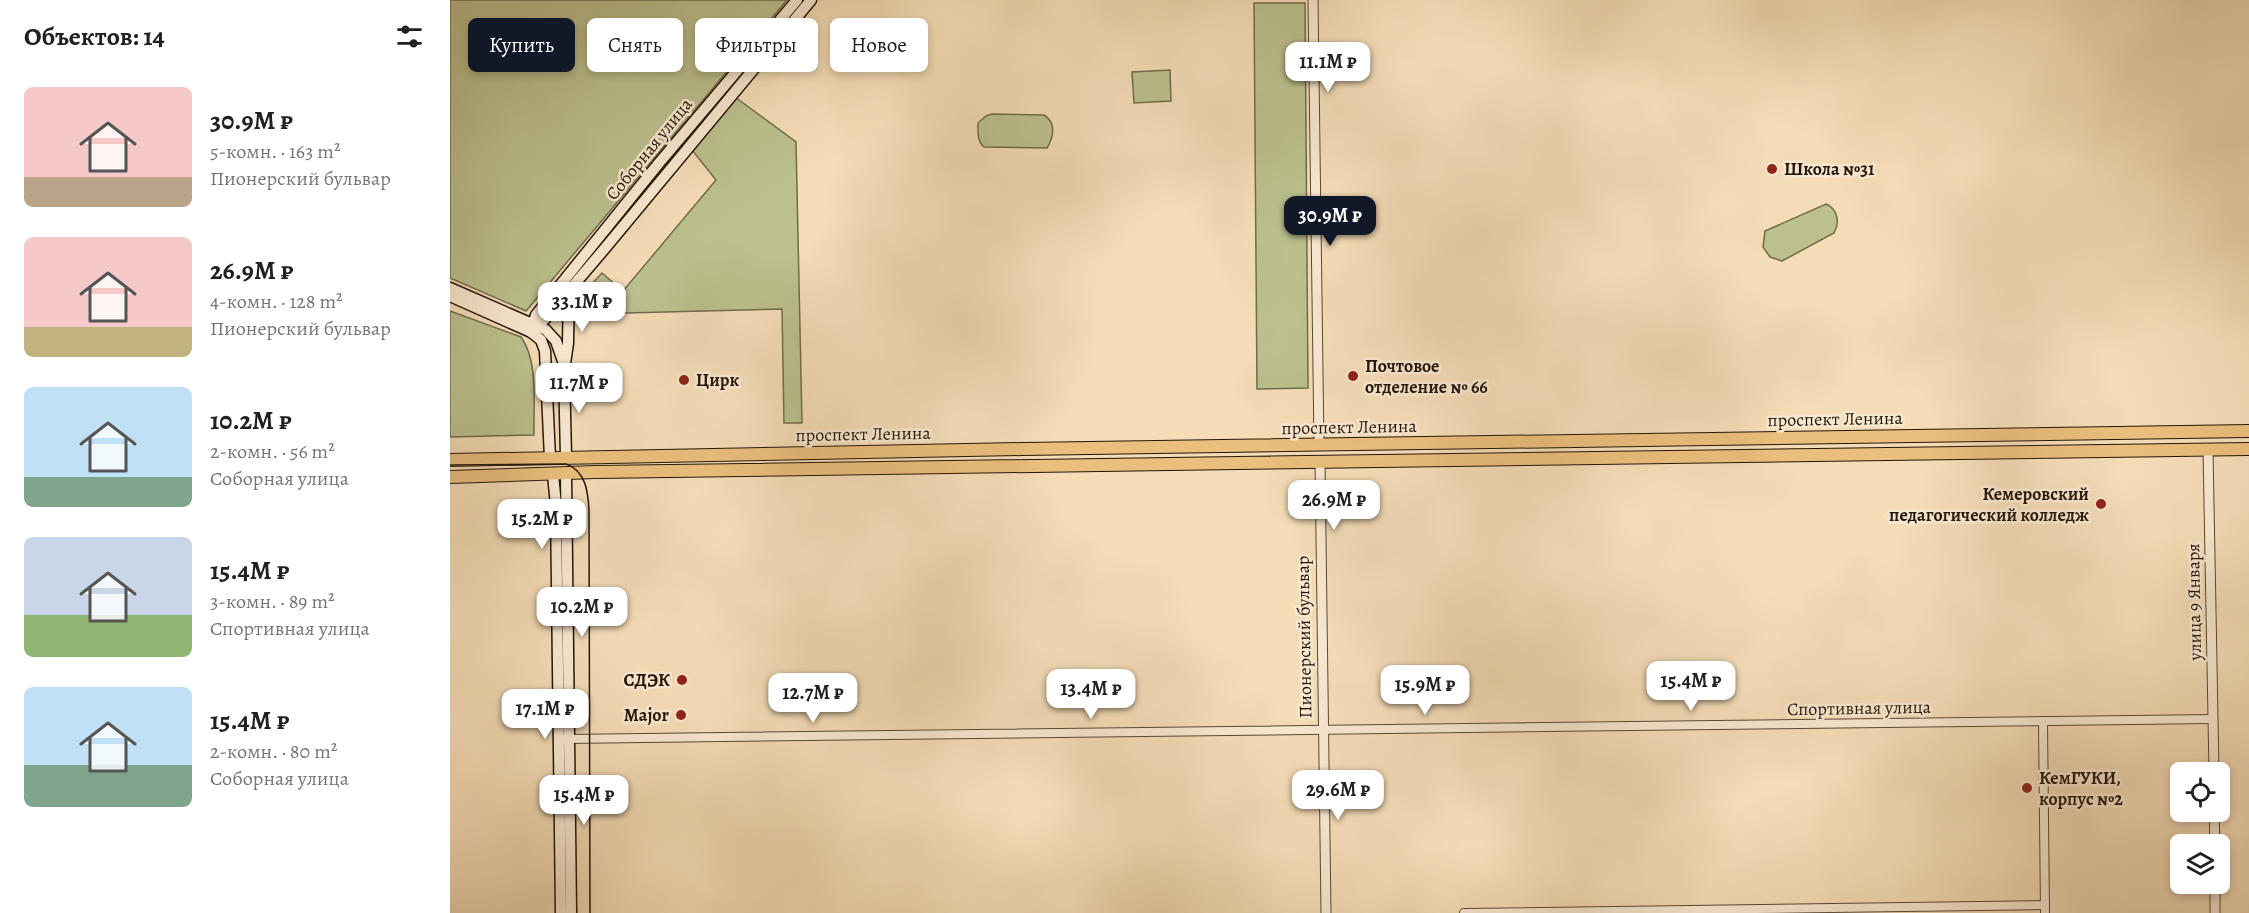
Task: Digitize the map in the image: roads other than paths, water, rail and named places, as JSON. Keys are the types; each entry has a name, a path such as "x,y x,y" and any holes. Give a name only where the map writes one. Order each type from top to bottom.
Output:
{"main road":[{"name":"Соборная улица","path":"533,327 536,315 659,163 797,0"},
{"name":"Соборная улица","path":"533,327 569,290 811,0"},
{"path":"450,288 533,327 545,351 550,458 556,506 571,913"},
{"path":"561,913 566,475 564,370 568,343 569,290"},
{"path":"450,296 546,330 556,341 564,370"},
{"name":"улица 9 Января","path":"2208,432 2208,449"},
{"name":"проспект Ленина","path":"450,460 2249,432"},
{"path":"1768,438 1770,454"},
{"name":"Пионерский бульвар","path":"1319,445 1320,461"},
{"name":"проспект Ленина","path":"566,475 595,472 2249,449"},
{"path":"450,477 566,475"}],"street":[{"name":"Пионерский бульвар","path":"1313,0 1319,445"},
{"name":"улица 9 Января","path":"2208,449 2214,762"},
{"name":"Пионерский бульвар","path":"1320,461 1326,913"},
{"name":"Спортивная улица","path":"564,739 2213,719"},
{"path":"1464,913 2045,909 2043,721"},
{"path":"2215,894 2215,913"}],"tram line":[{"path":"450,465 566,464 573,467 585,483 589,510 590,913"}],"place":[{"name":"Школа №31","path":"1772,169"},
{"name":"Почтовое отделение № 66","path":"1353,376"},
{"name":"Цирк","path":"684,380"},
{"name":"Кемеровский педагогический колледж","path":"2101,504"},
{"name":"СДЭК","path":"682,680"},
{"name":"Major","path":"681,715"},
{"name":"КемГУКИ, корпус №2","path":"2027,788"}]}
